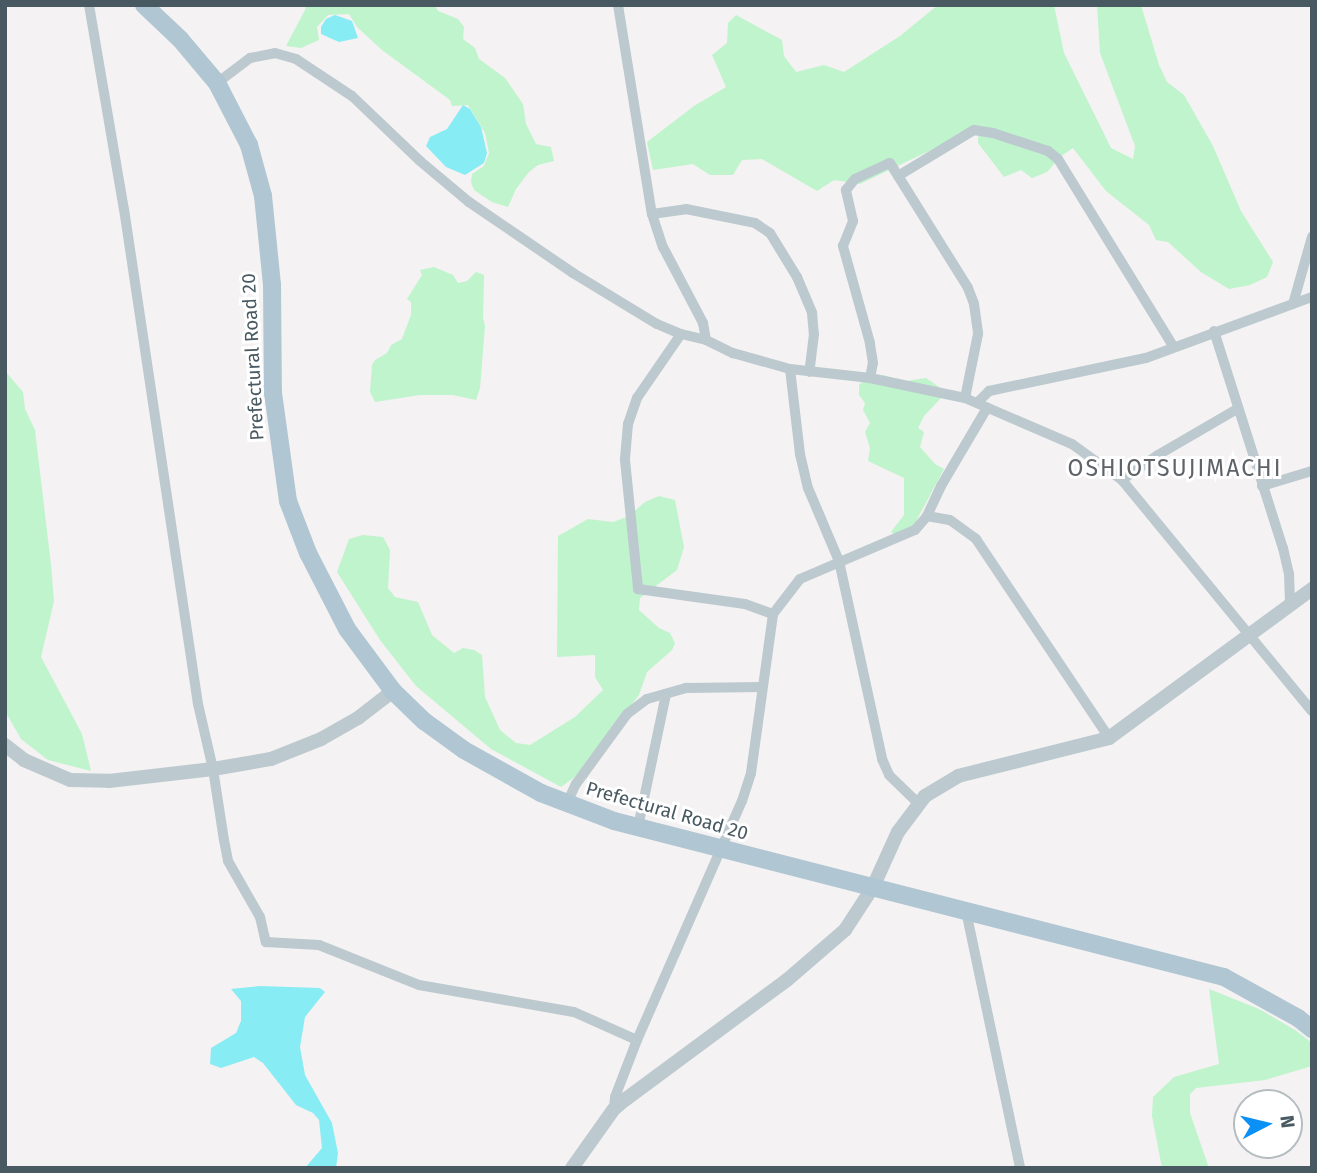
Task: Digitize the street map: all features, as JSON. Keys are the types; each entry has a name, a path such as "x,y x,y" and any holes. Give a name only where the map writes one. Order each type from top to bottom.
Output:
{"main road":[{"name":"Prefectural Road 20","path":"144,5 180,39 217,83 249,145 263,196 272,285 273,393 288,501 347,629 393,691 424,721 464,750 541,793 638,828 1224,977 1298,1017 1312,1029"}],"street":[{"path":"89,5 124,209 198,704 213,769 228,861 260,917 266,942 319,945 419,985 573,1012 637,1040"},
{"path":"618,5 652,214 663,247 703,323 706,340"},
{"path":"217,83 250,58 275,53 296,58 352,96 420,161 469,202 633,312 681,334 706,340 733,353 790,369 870,378 965,398 1072,444 1122,480 1312,711"},
{"path":"898,176 974,131 993,133 1048,151 1058,159 1173,346"},
{"path":"870,378 873,363 870,343 843,246 853,221 846,190 855,179 890,163 968,288 974,304 978,334 965,398"},
{"path":"652,214 686,209 755,223 770,233 797,277 812,313 814,334 809,372"},
{"path":"1293,304 1312,237"},
{"path":"614,1110 615,1097 637,1040 723,850 751,773 773,614 800,579 839,561 902,538 915,530 927,516 989,391 1146,358 1312,297"},
{"path":"1214,331 1289,574 1290,604"},
{"path":"681,334 637,398 628,424 625,460 638,589 745,604 773,614"},
{"path":"790,369 800,454 808,488 839,561 882,759 889,775 918,803"},
{"path":"1122,480 1158,455 1237,409"},
{"path":"1262,486 1312,471"},
{"path":"927,516 950,520 976,540 1109,738"},
{"path":"572,1168 614,1110 825,949 845,930 873,887 892,843 918,803 958,776 1109,738 1312,589"},
{"path":"567,803 576,784 627,714 647,699 699,687 762,687"},
{"path":"5,745 42,770 70,780 109,781 213,769 271,759 321,738 358,718 393,691"},
{"path":"638,828 666,694"},
{"path":"966,911 1020,1168"}],"green space":[{"path":"303,5 435,5 438,11 458,19 464,27 463,39 475,48 479,59 505,78 523,104 526,124 536,144 551,147 554,161 538,165 529,172 516,189 508,207 492,202 474,190 471,182 472,174 484,166 489,153 485,133 468,105 452,106 450,100 382,50 357,27 349,14 328,15 317,27 319,40 301,48 286,46 306,8"},
{"path":"938,5 1054,5 1064,53 1111,148 1133,159 1135,146 1100,53 1097,5 1141,5 1159,65 1167,82 1184,95 1213,146 1241,211 1273,262 1267,277 1250,285 1229,289 1201,272 1168,242 1156,240 1149,225 1106,191 1073,148 1061,156 1047,172 1032,178 1021,170 1004,177 978,143 979,127 860,184 834,180 817,191 762,159 742,160 733,175 710,175 693,164 653,170 647,142 694,106 726,87 712,55 727,43 728,23 736,15 782,40 784,56 796,72 824,65 844,72 900,36"},
{"path":"434,267 453,275 458,283 467,281 476,272 484,275 485,326 480,388 476,400 453,395 420,395 375,402 370,392 372,365 387,353 391,345 402,339 411,315 411,302 407,299 422,275 420,270"},
{"path":"5,371 23,392 25,409 35,430 54,601 41,657 82,734 91,771 48,760 21,739 5,711"},
{"path":"882,375 906,381 926,378 939,387 942,397 924,416 918,428 924,432 920,447 935,464 944,469 914,525 895,535 891,532 904,515 904,478 868,461 870,448 865,432 870,423 863,410 865,403 859,395 859,385 862,382"},
{"path":"659,496 675,500 684,547 677,570 640,598 639,610 659,628 670,633 675,643 672,650 647,672 639,695 576,776 561,787 491,749 416,686 380,640 337,572 349,539 363,535 383,537 390,550 388,588 395,597 418,602 432,635 454,653 463,648 482,655 485,697 500,730 516,743 530,745 575,717 603,690 595,677 595,655 557,657 558,536 588,519 613,522 629,516 645,502"},
{"path":"1209,989 1259,1009 1295,1030 1312,1043 1312,1066 1265,1080 1196,1088 1190,1094 1190,1113 1209,1168 1162,1168 1152,1116 1153,1097 1174,1077 1219,1064"}],"water":[{"path":"335,15 352,21 358,38 339,42 321,34 321,27 326,19"},
{"path":"463,105 470,109 481,127 487,153 484,163 465,175 446,167 426,146 430,137 447,129"},
{"path":"260,986 320,988 325,992 305,1017 300,1047 305,1075 332,1123 338,1153 336,1168 305,1168 322,1148 319,1120 313,1113 296,1105 263,1063 254,1057 221,1068 210,1064 211,1048 236,1033 241,1021 241,1001 231,989"}],"district":[{"name":"OSHIOTSUJIMACHI","path":"1175,468"}]}
